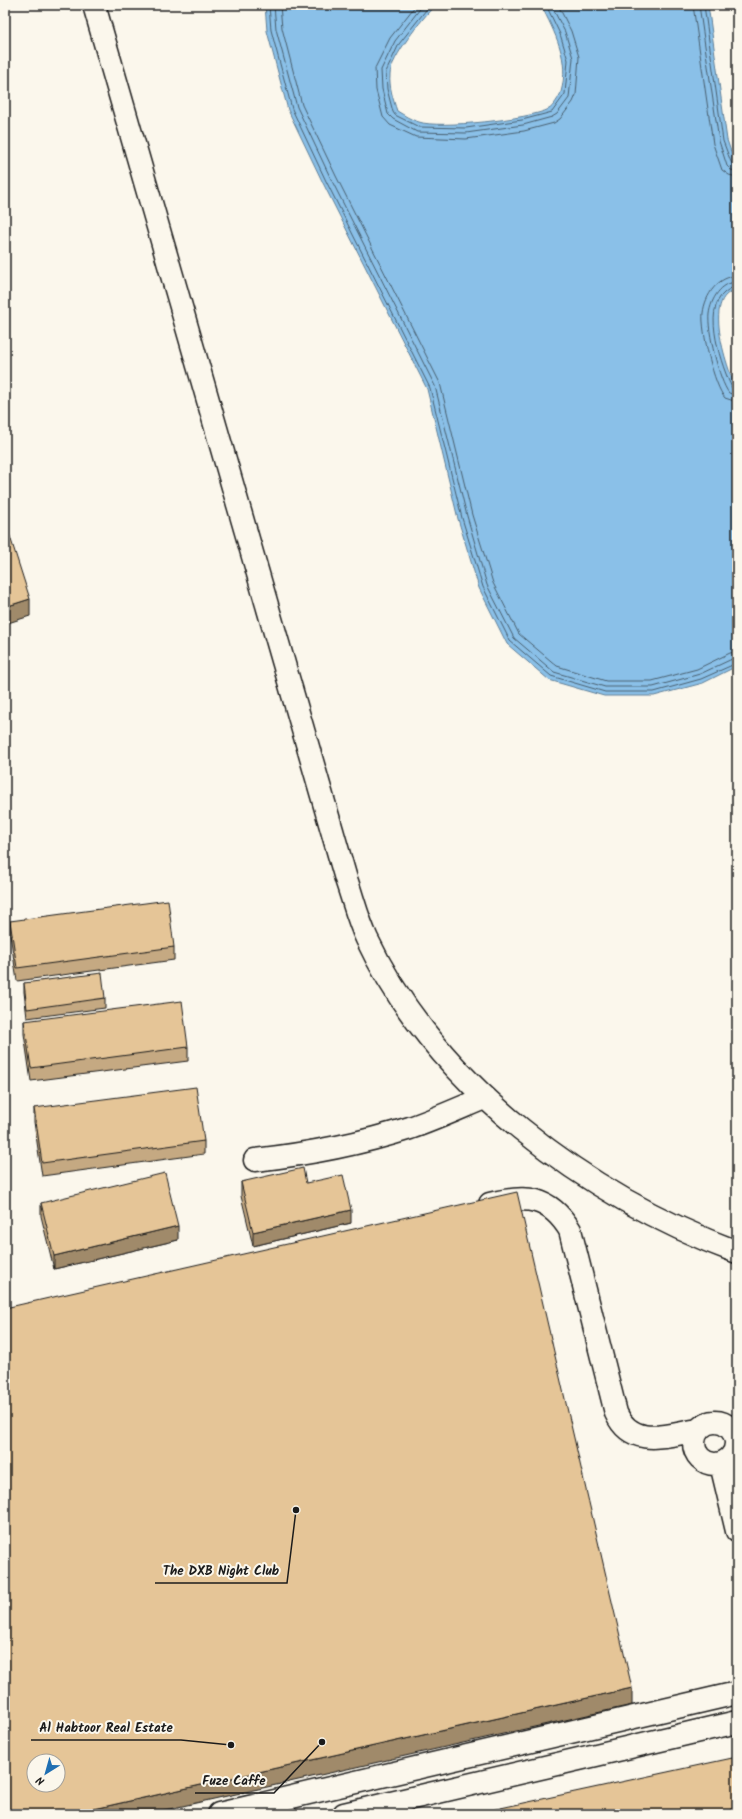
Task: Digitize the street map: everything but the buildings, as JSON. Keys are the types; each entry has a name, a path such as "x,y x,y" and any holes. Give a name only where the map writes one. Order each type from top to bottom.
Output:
{"street":[{"path":"94,5 346,879 366,938 399,996 434,1044 484,1098 538,1142 595,1182 655,1216 718,1245 737,1252"},
{"path":"255,1160 335,1148 374,1139 412,1127 484,1098"},
{"path":"469,1208 508,1199 523,1198 538,1201 551,1207 562,1218 570,1230 616,1412 620,1422 626,1429 644,1437 705,1426 722,1423 729,1427 734,1435 736,1443 732,1456 721,1464 712,1464 704,1461 697,1455 694,1447 694,1438 705,1426 737,1415"},
{"path":"721,1464 737,1531"},
{"path":"219,1814 737,1693"},
{"path":"344,1814 737,1722"}],"water":[{"path":"265,5 435,5 408,38 395,59 390,75 393,98 397,111 410,119 429,124 464,124 539,113 551,108 558,99 564,69 560,47 541,5 708,5 727,140 734,160 737,164 737,290 726,295 720,305 719,319 720,335 728,368 737,391 737,666 703,683 654,696 604,696 549,680 507,644 479,588 458,519 427,389 323,183 288,110 267,31"}],"place":[{"name":"The DXB Night Club","path":"296,1510"},
{"name":"Fuze Caffe","path":"322,1742"},
{"name":"Al Habtoor Real Estate","path":"231,1745"}]}
